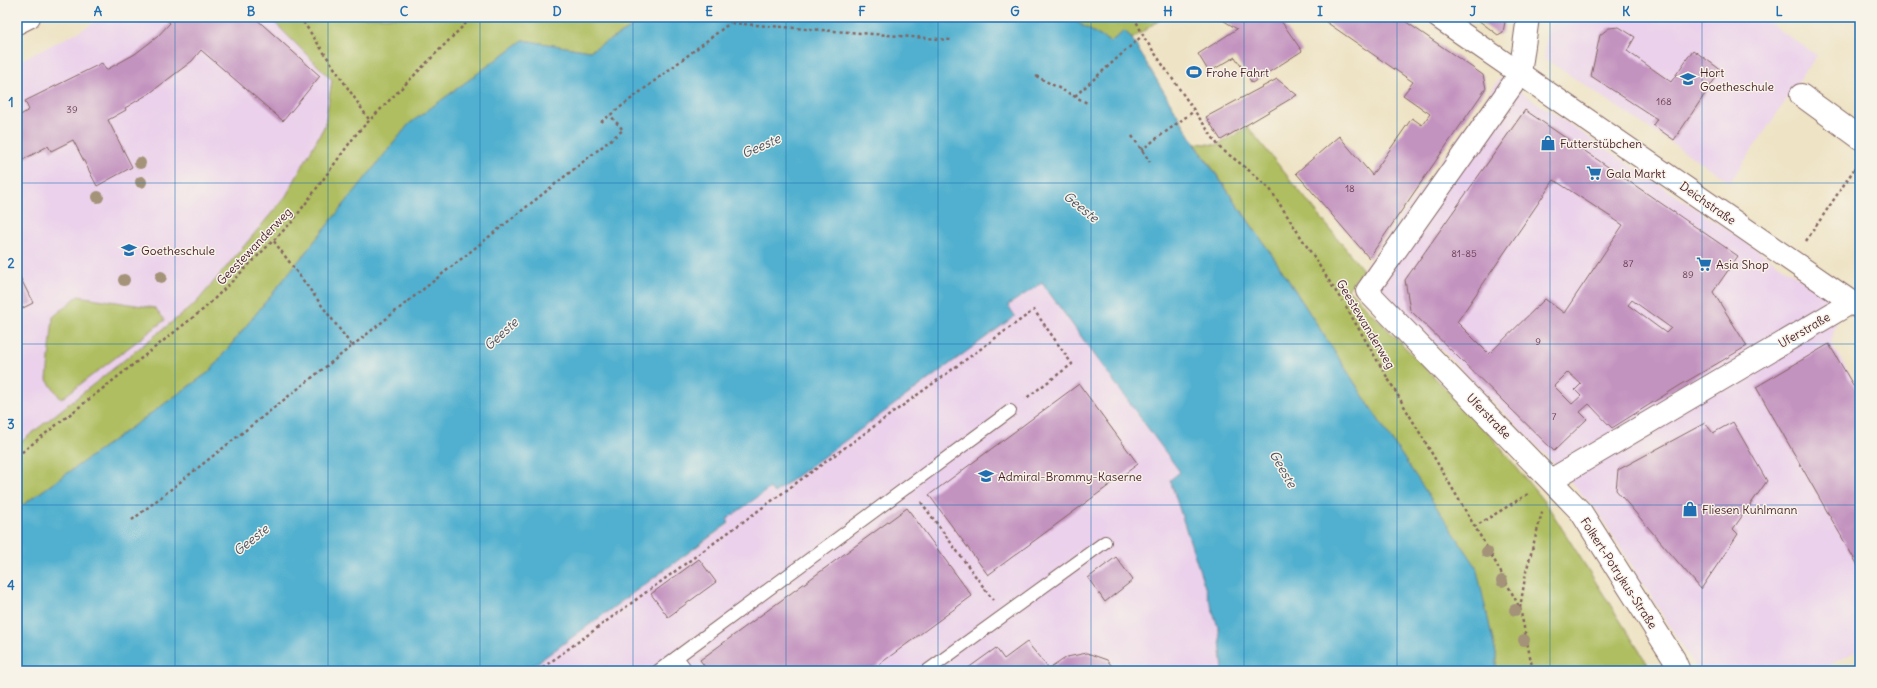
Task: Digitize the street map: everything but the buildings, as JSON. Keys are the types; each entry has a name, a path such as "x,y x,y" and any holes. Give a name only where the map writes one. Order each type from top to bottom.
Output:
{"street":[{"path":"17,23 29,17"},
{"name":"Deichstraße","path":"1438,17 1856,305"},
{"path":"1520,74 1528,17"},
{"name":"Uferstraße","path":"1520,74 1367,291 1551,480 1856,305"},
{"path":"1800,95 1860,138"},
{"name":"Folkert-Potrykus-Straße","path":"1551,480 1581,512 1674,659 1679,671"}],"lane":[{"path":"658,671 1010,411"},
{"path":"927,671 1004,614 1106,542"},
{"path":"677,657 687,671"}],"path":[{"path":"300,17 370,121"},
{"name":"Geestewanderweg","path":"17,456 205,308 292,222 357,133 472,17"},
{"path":"601,122 738,17"},
{"name":"Geestewanderweg","path":"1134,17 1145,39 1220,148 1270,189 1339,296 1520,608 1533,671"},
{"path":"730,22 952,40"},
{"path":"1075,96 1143,35"},
{"path":"1036,76 1089,104"},
{"path":"1141,150 1194,111"},
{"path":"132,520 623,130 610,115"},
{"path":"1132,136 1150,162"},
{"path":"1818,224 1860,161"},
{"path":"273,240 352,346"},
{"path":"538,671 1034,310 1072,364 1010,411"},
{"path":"1474,527 1551,480"},
{"path":"1520,608 1526,572 1551,480"},
{"path":"909,486 1004,614"}],"shaded area":[{"name":"Goetheschule","path":"103,17 269,17 332,80 325,125 286,196 196,303 17,445 17,62 82,30"},
{"name":"Hort Goetheschule","path":"1550,17 1760,17 1817,55 1730,182 1544,58"},
{"path":"1500,78 1841,306 1831,343 1860,391 1860,649 1818,671 1698,671 1598,512 1551,460 1363,270"},
{"name":"Admiral-Brommy-Kaserne","path":"1042,283 1180,472 1219,630 1223,671 526,671 729,524 727,519 770,488 774,492 1015,316 1008,305"}],"green space":[{"path":"269,17 650,17 590,51 523,40 409,124 209,372 17,509 17,445 196,303 286,196 325,125 332,80"},
{"path":"1068,17 1164,17 1132,39 1125,31 1110,42"},
{"path":"1248,127 1363,270 1348,289 1487,431 1549,508 1652,671 1496,671 1496,654 1475,566 1274,258 1195,143 1218,145"},
{"path":"78,296 155,308 165,320 61,399 47,380 53,317"}],"water":[{"name":"Geeste","path":"650,17 1068,17 1110,42 1125,31 1132,39 1197,147 1274,258 1389,436 1476,566 1496,654 1496,671 1223,671 1219,630 1170,480 1180,472 1042,283 1008,305 1015,316 774,493 770,488 727,519 729,523 526,671 17,671 17,509 209,372 409,124 523,40 590,51"}],"place":[{"name":"Frohe Fahrt","path":"1194,72"},
{"name":"Hort Goetheschule","path":"1688,79"},
{"name":"Futterstübchen","path":"1548,143"},
{"name":"Gala Markt","path":"1594,173"},
{"name":"Goetheschule","path":"129,250"},
{"name":"Asia Shop","path":"1704,264"},
{"name":"Admiral-Brommy-Kaserne","path":"986,476"},
{"name":"Fliesen Kuhlmann","path":"1690,509"}]}
